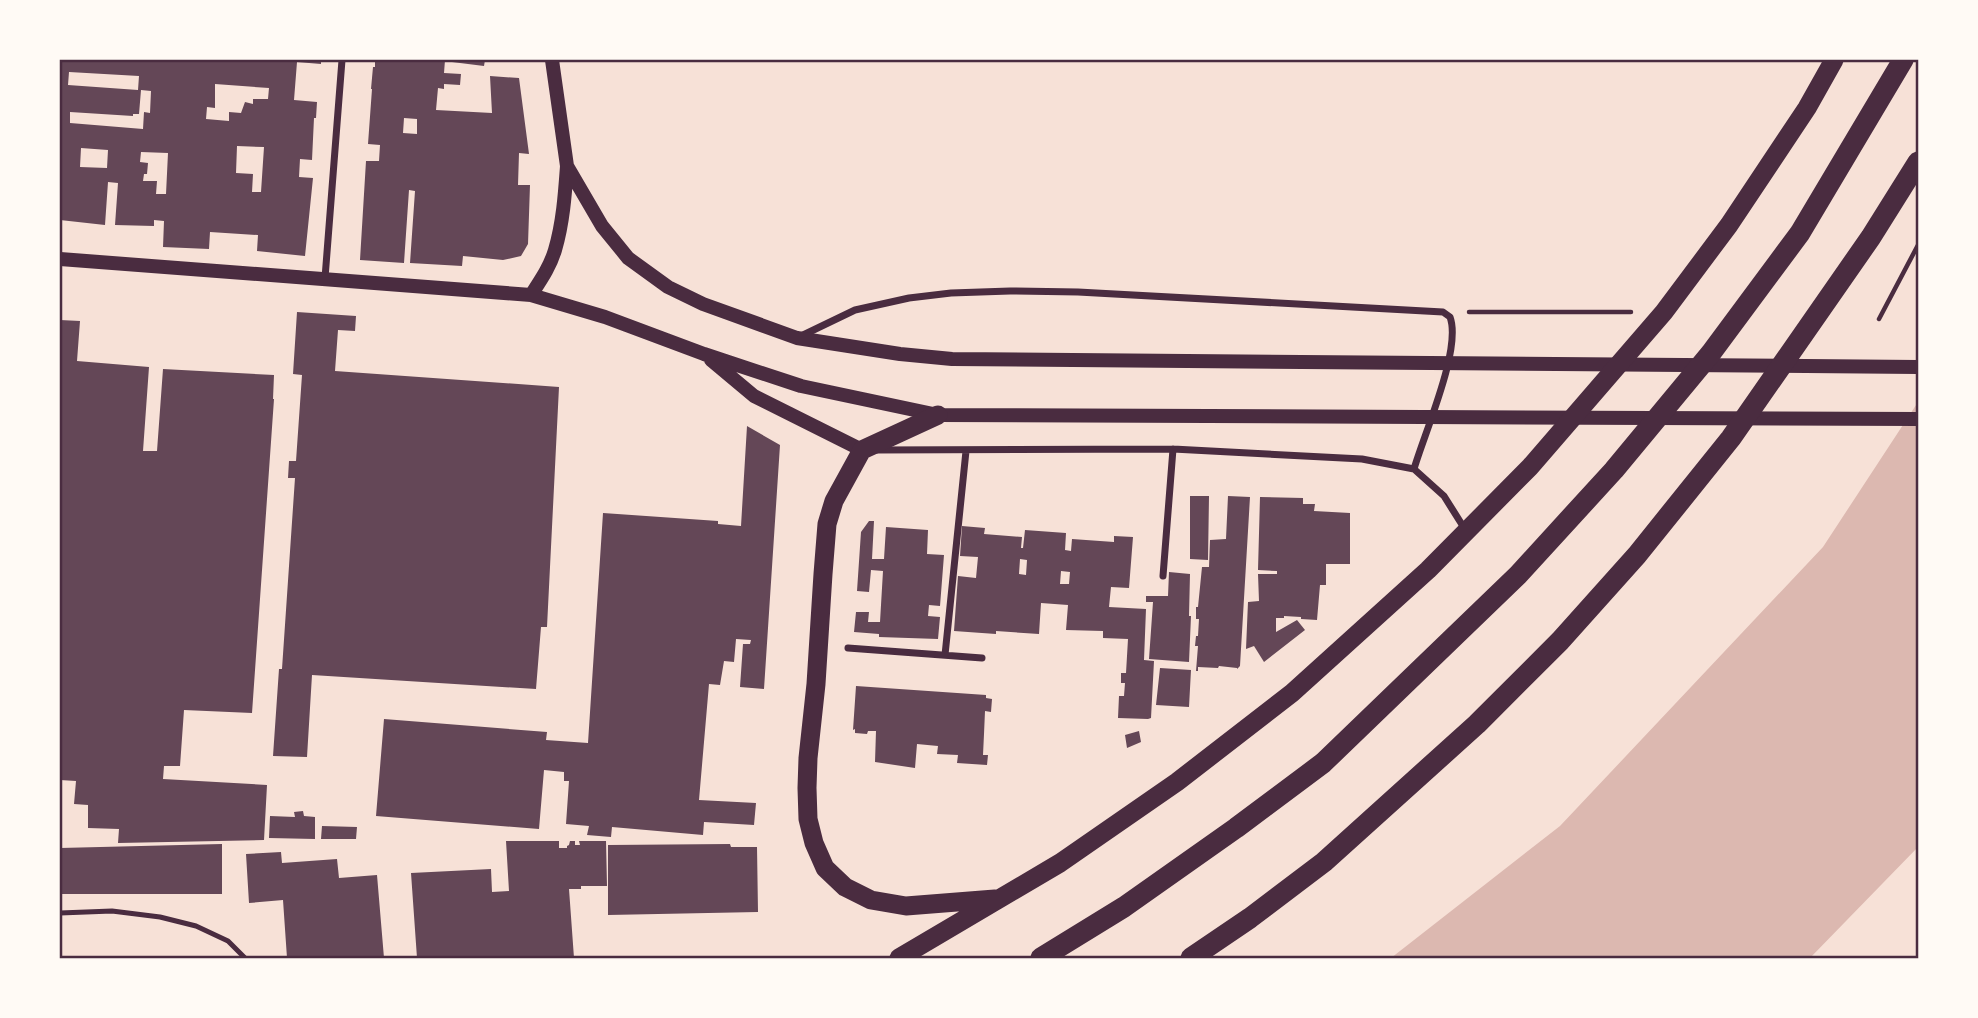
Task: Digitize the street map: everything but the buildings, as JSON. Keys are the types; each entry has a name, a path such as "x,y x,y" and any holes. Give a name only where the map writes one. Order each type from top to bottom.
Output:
{"highway":[{"path":"899,958 1060,863 1177,782 1292,693 1428,570 1530,467 1664,312 1729,225 1807,108 1834,60"},
{"path":"1041,958 1124,907 1324,763 1518,575 1614,470 1711,353 1800,233 1903,60"},
{"path":"1191,958 1324,862 1477,724 1560,641 1637,555 1731,438 1871,237 1919,162"},
{"path":"944,415 862,450 834,501 827,524 807,788 808,819 814,843 825,868 845,887 871,900 906,906 1000,899"}],"main road":[{"path":"531,295 555,250 564,205 567,166 552,60"},
{"path":"567,166 602,226 628,258 668,287 703,304 797,338 900,354 952,359 1035,361 1919,367"},
{"path":"60,259 531,295 605,317 801,386 944,415 1919,419"},
{"path":"704,354 754,396 862,450"}],"street":[{"path":"325,278 342,60"},
{"path":"797,338 855,310 909,298 951,293 1091,293 1443,312 1450,317 1454,335 1440,393 1414,469"},
{"path":"1163,576 1172,449"},
{"path":"862,450 1172,449 1362,459 1414,469 1444,496 1466,531"},
{"path":"945,655 966,451"},
{"path":"848,648 982,658"}],"lane":[{"path":"60,913 111,911 197,926 228,941 245,958"}],"path":[{"path":"1879,319 1919,245"},
{"path":"1443,312 1664,312"}],"shaded area":[{"path":"1918,402 1918,847 1810,958 1391,958 1560,826 1823,547"}]}
